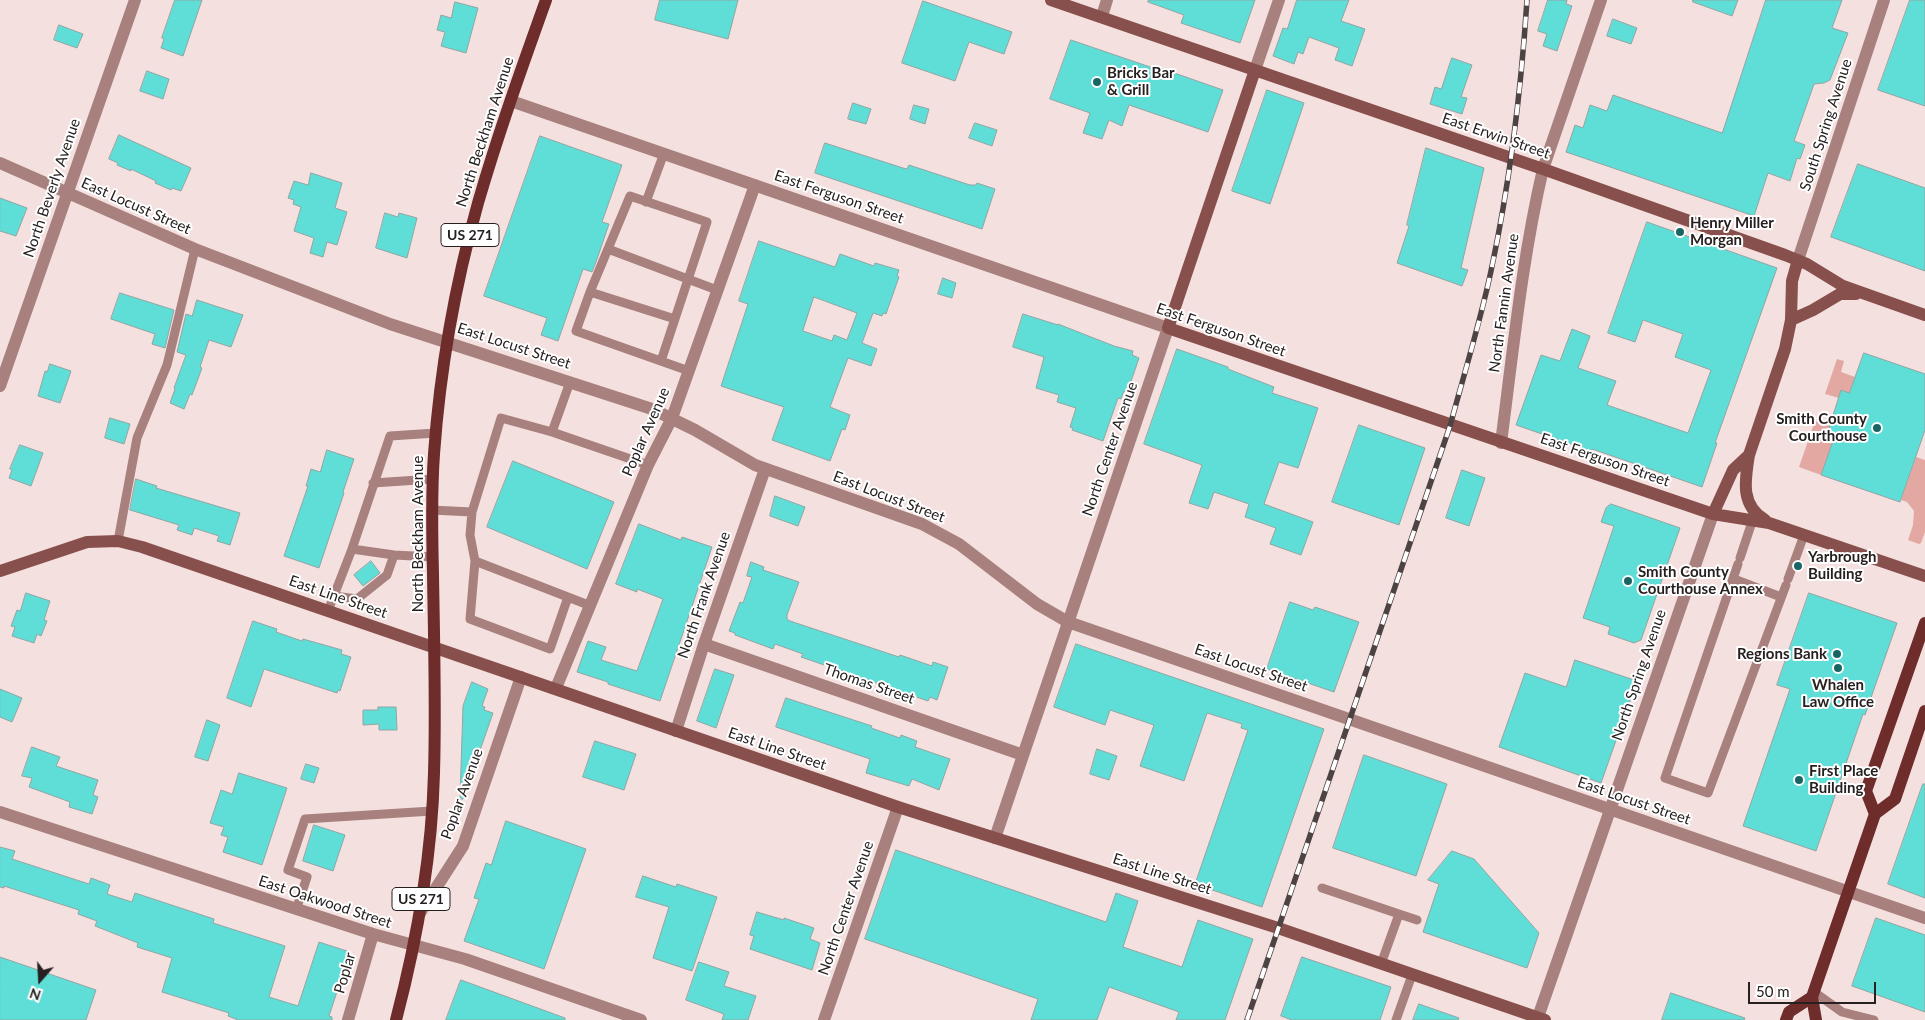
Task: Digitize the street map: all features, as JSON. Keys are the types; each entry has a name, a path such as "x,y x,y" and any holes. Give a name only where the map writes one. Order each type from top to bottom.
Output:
{"main road":[{"name":"North Beckham Avenue","path":"396,1020 404,992 418,915 432,811 435,741 431,510 436,433 447,341 478,205 511,100 546,0"},
{"name":"East Erwin Street","path":"1051,0 1543,168 1798,260 1836,282 1869,296 1925,315"},
{"name":"North Center Avenue","path":"1168,328 1255,70"},
{"name":"North Spring Avenue","path":"1713,514 1733,470 1749,455 1786,349 1791,320 1792,281 1798,260"},
{"path":"1791,320 1840,294 1850,293 1869,296"},
{"name":"East Ferguson Street","path":"1168,328 1713,514 1769,523 1925,576"},
{"path":"1749,455 1745,483 1749,502 1753,512 1769,523"},
{"name":"East Line Street","path":"0,571 88,542 118,542 142,547 898,807 1278,928 1540,1019"},
{"path":"1875,814 1866,791 1925,623"},
{"path":"1816,1020 1813,994 1875,814 1895,799 1925,711"},
{"path":"1786,1020 1788,1012 1813,994"}],"street":[{"name":"North Beverly Avenue","path":"0,386 135,0"},
{"path":"1102,16 1107,0"},
{"path":"1255,70 1279,0"},
{"name":"North Fannin Avenue","path":"1501,443 1523,280 1543,168 1601,0"},
{"name":"South Spring Avenue","path":"1798,260 1884,0"},
{"name":"East Ferguson Street","path":"511,100 1168,328"},
{"name":"East Locust Street","path":"0,162 194,249 390,324 631,402 672,418 748,462 764,469 922,524 942,533 959,544 1030,599 1068,622 1925,918"},
{"name":"Poplar Avenue","path":"556,688 648,465 672,418 755,184"},
{"name":"North Center Avenue","path":"995,838 1168,328"},
{"name":"North Frank Avenue","path":"676,731 764,469"},
{"name":"North Spring Avenue","path":"1540,1019 1609,810 1713,514"},
{"name":"Thomas Street","path":"704,644 1023,755"},
{"name":"Poplar Avenue","path":"418,915 462,846 521,677"},
{"name":"North Center Avenue","path":"824,1020 898,807"},
{"name":"East Oakwood Street","path":"0,812 296,910 412,946 465,959 641,1020"},
{"name":"Poplar","path":"348,1020 372,934"}],"lane":[{"path":"646,202 664,153"},
{"path":"662,361 707,222 630,196 576,331 662,361 689,370"},
{"path":"118,542 136,438 167,364 194,249"},
{"path":"608,249 717,290"},
{"path":"590,292 675,319"},
{"path":"552,432 570,382"},
{"path":"568,597 550,649 470,619 475,562 470,535 472,512 501,418 552,432 648,465"},
{"path":"328,611 352,549 390,436 436,433"},
{"path":"373,483 433,479"},
{"path":"431,510 472,512"},
{"path":"1753,519 1665,778 1708,793 1804,535"},
{"path":"352,549 394,555 433,557"},
{"path":"334,596 357,598 388,575 394,555"},
{"path":"475,562 591,606"},
{"path":"1734,579 1781,597"},
{"path":"296,910 307,877 288,870 306,819 432,811"},
{"path":"1322,888 1418,920"},
{"path":"1381,964 1399,914"},
{"path":"1396,1020 1412,975"},
{"path":"1813,994 1842,1012 1874,1020"}],"shaded area":[{"path":"1837,359 1844,361 1841,372 1855,377 1849,393 1839,398 1825,394"},
{"path":"1815,421 1830,426 1828,431 1835,435 1821,475 1799,467"},
{"path":"1916,457 1925,460 1925,532 1919,544 1908,540 1913,525 1914,511 1907,502 1901,500"}],"building":[{"path":"175,0 202,0 183,56 161,48 164,39 162,38"},
{"path":"660,0 738,0 728,39 655,20"},
{"path":"1149,0 1255,0 1240,43 1181,23 1184,15 1148,2"},
{"path":"1297,0 1349,0 1341,21 1365,29 1352,66 1335,60 1339,48 1309,37 1303,54 1298,52 1294,64 1273,56 1283,28 1287,29"},
{"path":"1548,0 1567,0 1566,4 1572,6 1557,51 1543,46 1547,34 1538,31"},
{"path":"1693,0 1738,0 1732,16 1693,2"},
{"path":"1766,0 1842,0 1832,28 1848,33 1830,80 1814,84 1794,141 1805,145 1800,159 1797,158 1790,181 1768,173 1754,216 1566,152 1575,125 1583,128 1590,105 1607,111 1613,95 1722,133"},
{"path":"1910,0 1925,0 1925,106 1878,90"},
{"path":"923,1 1012,32 1004,54 969,42 955,81 902,63"},
{"path":"455,2 478,8 466,53 441,46 445,32 437,30 441,15 451,18"},
{"path":"1613,19 1637,28 1631,44 1607,36"},
{"path":"59,25 83,34 77,48 54,40"},
{"path":"1071,40 1223,90 1208,132 1129,105 1122,126 1109,120 1102,139 1083,133 1090,113 1050,99"},
{"path":"1452,58 1472,65 1461,97 1467,98 1462,114 1430,104 1435,87 1441,89"},
{"path":"147,71 169,79 163,99 140,91"},
{"path":"1267,90 1304,103 1270,204 1232,191"},
{"path":"853,103 871,109 866,124 848,119"},
{"path":"914,105 929,109 925,124 910,119"},
{"path":"975,123 997,130 992,146 969,138"},
{"path":"119,135 191,168 181,191 172,188 171,190 155,183 156,181 131,169 131,171 117,165 118,163 109,159"},
{"path":"540,136 622,165 602,222 609,224 596,262 592,272 583,269 558,341 541,335 547,318 484,296"},
{"path":"825,143 903,168 907,169 909,165 970,185 976,185 977,183 995,189 982,229 815,173"},
{"path":"1426,148 1484,168 1461,268 1468,270 1462,286 1397,263 1409,226 1407,225"},
{"path":"1858,164 1925,188 1925,271 1831,237"},
{"path":"311,173 342,183 335,208 347,212 337,245 327,242 323,257 310,253 314,238 294,231 301,207 293,204 294,200 288,198 294,181 308,185"},
{"path":"0,198 27,208 16,236 0,231"},
{"path":"385,213 398,217 399,213 417,218 407,258 376,248"},
{"path":"1647,222 1777,268 1715,443 1717,443 1702,487 1516,425 1541,355 1560,361 1572,329 1590,336 1578,368 1616,381 1607,405 1688,433 1711,370 1675,357 1683,334 1643,320 1635,342 1608,333"},
{"path":"759,241 835,267 840,254 874,266 875,263 899,270 897,276 899,277 886,314 883,313 882,316 873,313 862,343 877,349 871,366 848,358 830,407 850,415 845,430 842,429 830,461 772,440 784,407 721,386 748,304 739,301","holes":["814,297 857,313 847,340 834,335 832,341 803,331"]},
{"path":"943,278 956,283 952,298 938,294"},
{"path":"120,293 174,310 165,348 152,344 155,334 111,319"},
{"path":"197,300 243,315 231,347 209,340 200,367 202,368 192,395 190,394 184,409 170,403 186,355 177,352 186,314 192,316"},
{"path":"1023,314 1058,324 1114,346 1133,351 1132,355 1139,358 1127,393 1124,391 1121,399 1118,398 1103,441 1072,430 1073,428 1070,427 1076,408 1057,402 1059,395 1036,388 1044,357 1013,347"},
{"path":"1177,349 1228,367 1228,369 1274,387 1272,393 1318,408 1298,468 1279,462 1264,504 1313,522 1301,555 1270,544 1276,528 1245,517 1249,504 1214,492 1208,509 1189,503 1202,465 1144,444"},
{"name":"Smith County Courthouse","path":"1864,353 1925,374 1925,430 1900,502 1821,475 1835,435 1828,431 1841,390 1849,393"},
{"path":"50,364 71,371 60,403 38,396 45,371 47,372"},
{"path":"110,418 130,424 124,444 105,438"},
{"path":"1359,425 1425,448 1399,525 1332,502"},
{"path":"20,445 43,453 31,486 9,478 12,470 10,469"},
{"path":"327,450 354,459 319,568 284,556 308,486 306,486 311,469 320,472"},
{"path":"513,461 614,502 587,569 487,527"},
{"path":"1462,470 1485,478 1469,526 1446,518"},
{"path":"136,479 157,486 156,488 240,513 230,545 217,541 219,536 194,528 192,535 177,530 179,525 130,510"},
{"path":"775,496 805,507 798,526 770,516"},
{"name":"Smith County Courthouse Annex","path":"1611,504 1680,528 1641,640 1634,643 1608,634 1610,627 1583,618 1614,526 1601,522 1606,508"},
{"path":"639,524 681,540 682,537 712,547 660,701 577,672 588,641 606,647 601,660 637,671 663,599 637,589 637,592 616,584"},
{"path":"371,561 380,573 363,586 354,575"},
{"path":"751,562 764,567 763,570 799,582 787,615 787,619 790,621 899,657 900,655 932,666 933,662 948,667 937,700 930,697 928,701 801,657 803,654 775,644 773,649 729,631 740,602 743,603 752,577 747,576"},
{"path":"26,593 50,601 44,620 47,621 41,636 37,634 34,643 12,636 15,627 11,626 17,610 20,611"},
{"path":"1809,593 1897,623 1865,715 1863,714 1816,851 1743,826 1790,689 1777,685"},
{"path":"1290,602 1313,610 1315,607 1359,622 1334,692 1267,669"},
{"path":"253,621 277,629 276,632 302,641 303,639 342,650 341,654 351,657 340,691 338,690 337,693 264,669 251,707 227,698"},
{"path":"1076,644 1324,729 1262,907 1195,884 1248,730 1241,728 1242,724 1207,713 1184,781 1140,766 1154,725 1110,710 1105,725 1054,707"},
{"path":"1575,660 1637,681 1601,783 1499,747 1525,673 1566,687"},
{"path":"715,669 734,675 716,728 697,721"},
{"path":"472,682 488,689 482,706 485,707 484,710 493,713 463,799 460,799 463,706"},
{"path":"0,689 22,698 12,722 0,717"},
{"path":"786,698 872,726 871,728 900,738 901,735 917,741 915,747 950,759 939,790 912,779 909,786 866,773 870,759 776,727"},
{"path":"378,707 396,707 397,730 379,730 379,724 363,725 363,710 378,710"},
{"path":"207,720 220,725 208,761 195,757"},
{"path":"595,741 636,754 624,790 583,777"},
{"path":"32,747 60,757 56,766 98,780 93,795 98,797 92,814 69,807 70,802 29,787 32,778 22,776"},
{"path":"1097,749 1117,756 1109,780 1090,774"},
{"path":"1364,755 1447,784 1416,876 1333,848"},
{"path":"306,764 319,768 314,783 301,779"},
{"path":"239,773 287,788 262,865 223,852 228,837 221,835 224,827 210,823 221,790 232,794"},
{"path":"1923,784 1925,784 1925,898 1888,884"},
{"path":"506,821 586,849 544,969 464,941 479,899 474,898 486,863 491,865"},
{"path":"314,825 345,835 333,871 303,861"},
{"path":"0,847 15,851 12,859 89,884 91,878 110,885 107,894 132,902 135,893 214,919 213,923 285,946 269,997 298,1006 319,942 350,952 329,1016 332,1017 332,1020 238,1020 228,1016 229,1013 162,992 172,958 137,947 138,943 95,926 97,921 78,914 79,910 4,886 4,888 0,887"},
{"path":"896,850 1106,922 1116,893 1138,901 1123,947 1182,967 1198,920 1253,939 1225,1020 1176,1020 1179,1012 1109,987 1097,1020 1031,1020 1038,999 865,939"},
{"path":"1452,851 1474,859 1539,933 1527,968 1423,932 1439,884 1428,880"},
{"path":"643,876 676,887 677,884 717,897 692,971 653,958 669,907 636,897"},
{"path":"757,912 784,920 784,918 814,928 810,939 820,943 812,970 750,949 754,936 750,935"},
{"path":"1876,918 1925,935 1925,1012 1852,986"},
{"path":"0,957 96,990 86,1020 0,1020"},
{"path":"1302,957 1391,987 1380,1020 1292,1020 1281,1016"},
{"path":"699,962 729,972 724,986 756,996 748,1020 722,1020 724,1014 686,1000"},
{"path":"461,980 565,1018 565,1020 446,1020"},
{"path":"1671,993 1745,1018 1744,1020 1662,1020"},
{"path":"1419,1004 1459,1018 1458,1020 1413,1020"}],"railway":[{"path":"1247,1020 1450,426 1472,348 1491,271 1504,204 1522,68 1527,0"}],"place":[{"name":"Bricks Bar & Grill","path":"1097,82"},
{"name":"Henry Miller Morgan","path":"1680,232"},
{"name":"Smith County Courthouse","path":"1877,428"},
{"name":"Yarbrough Building","path":"1798,566"},
{"name":"Smith County Courthouse Annex","path":"1628,581"},
{"name":"Regions Bank","path":"1837,654"},
{"name":"Whalen Law Office","path":"1838,668"},
{"name":"First Place Building","path":"1799,780"}]}
